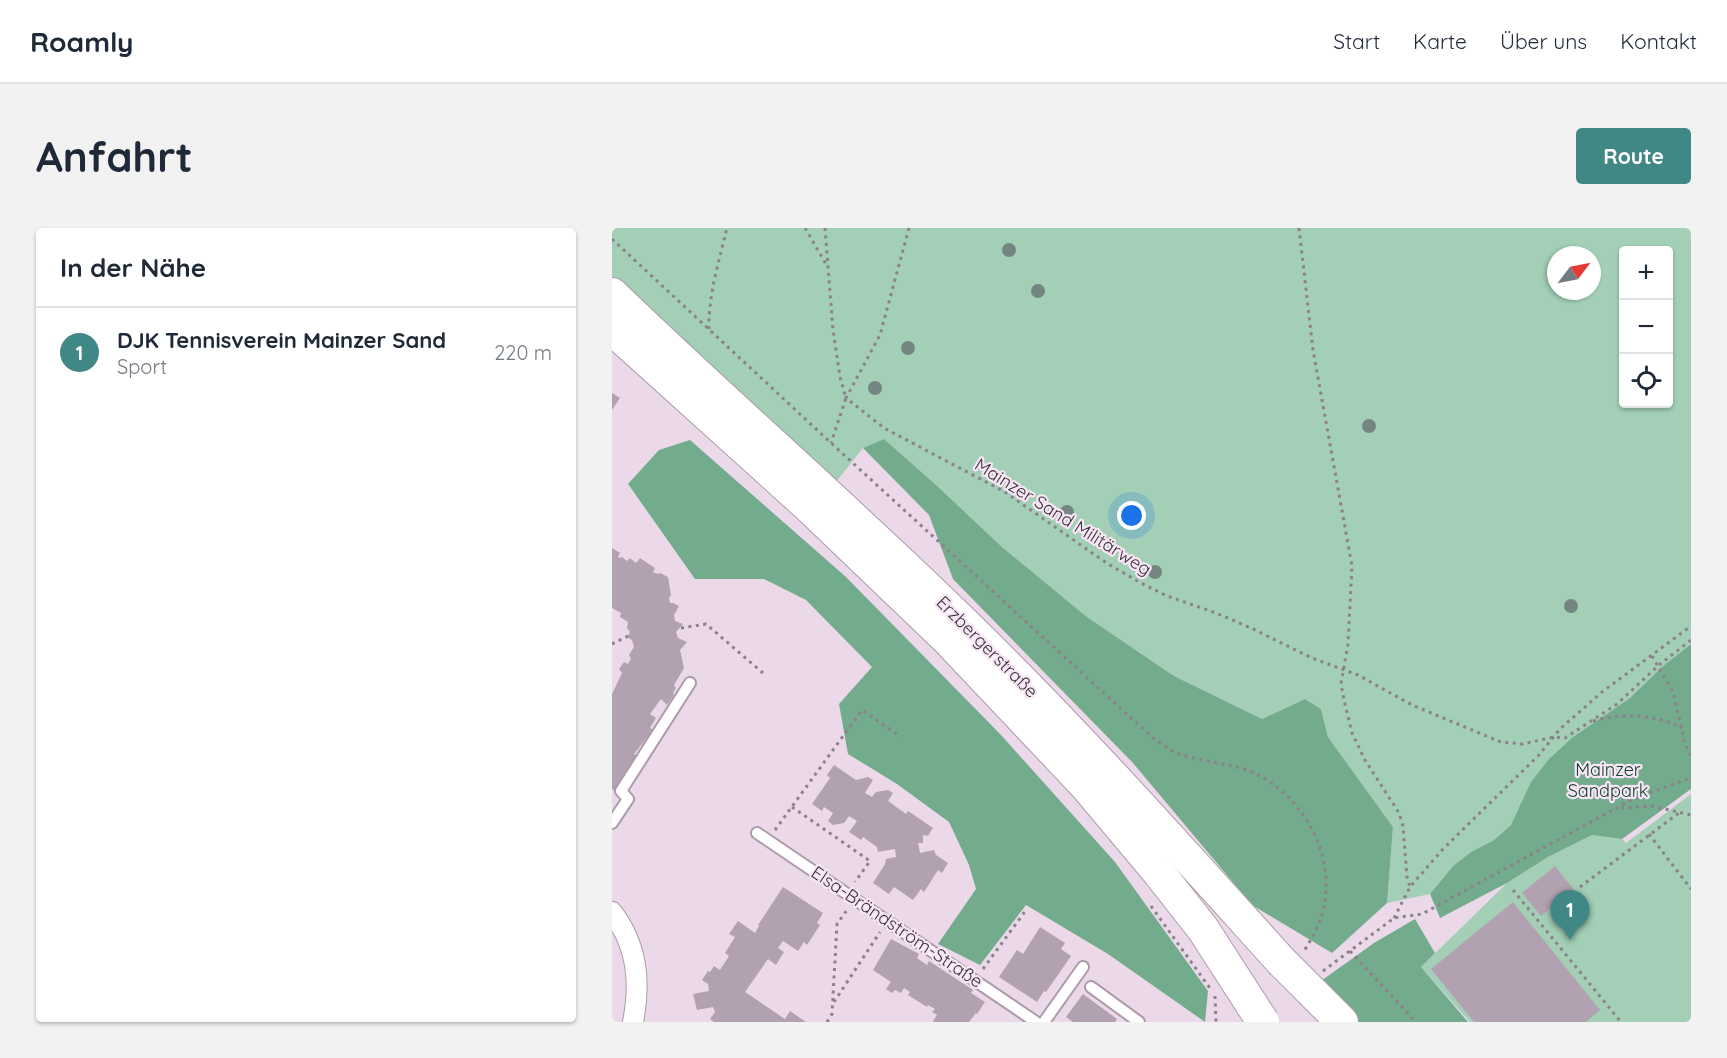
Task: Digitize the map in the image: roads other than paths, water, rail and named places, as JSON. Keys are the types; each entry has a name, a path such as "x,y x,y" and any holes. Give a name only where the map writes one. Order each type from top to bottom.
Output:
{"main road":[{"name":"Erzbergerstraße","path":"612,294 967,625 1078,739 1281,961 1314,985 1342,1022"},
{"name":"Erzbergerstraße","path":"612,329 824,521 948,640 1086,786 1203,930 1246,1011"}],"street":[{"path":"612,912 625,929 633,954 638,982 633,1022"}],"lane":[{"path":"612,823 628,799 621,791 690,683"},
{"name":"Elsa-Brändström-Straße","path":"757,832 1036,1022"},
{"path":"1044,1022 1083,967"},
{"path":"1091,987 1139,1022"}],"place":[{"name":"DJK Tennisverein Mainzer Sand","path":"1570,940"}],"park label":[{"name":"Mainzer Sandpark","path":"1608,780"}]}
